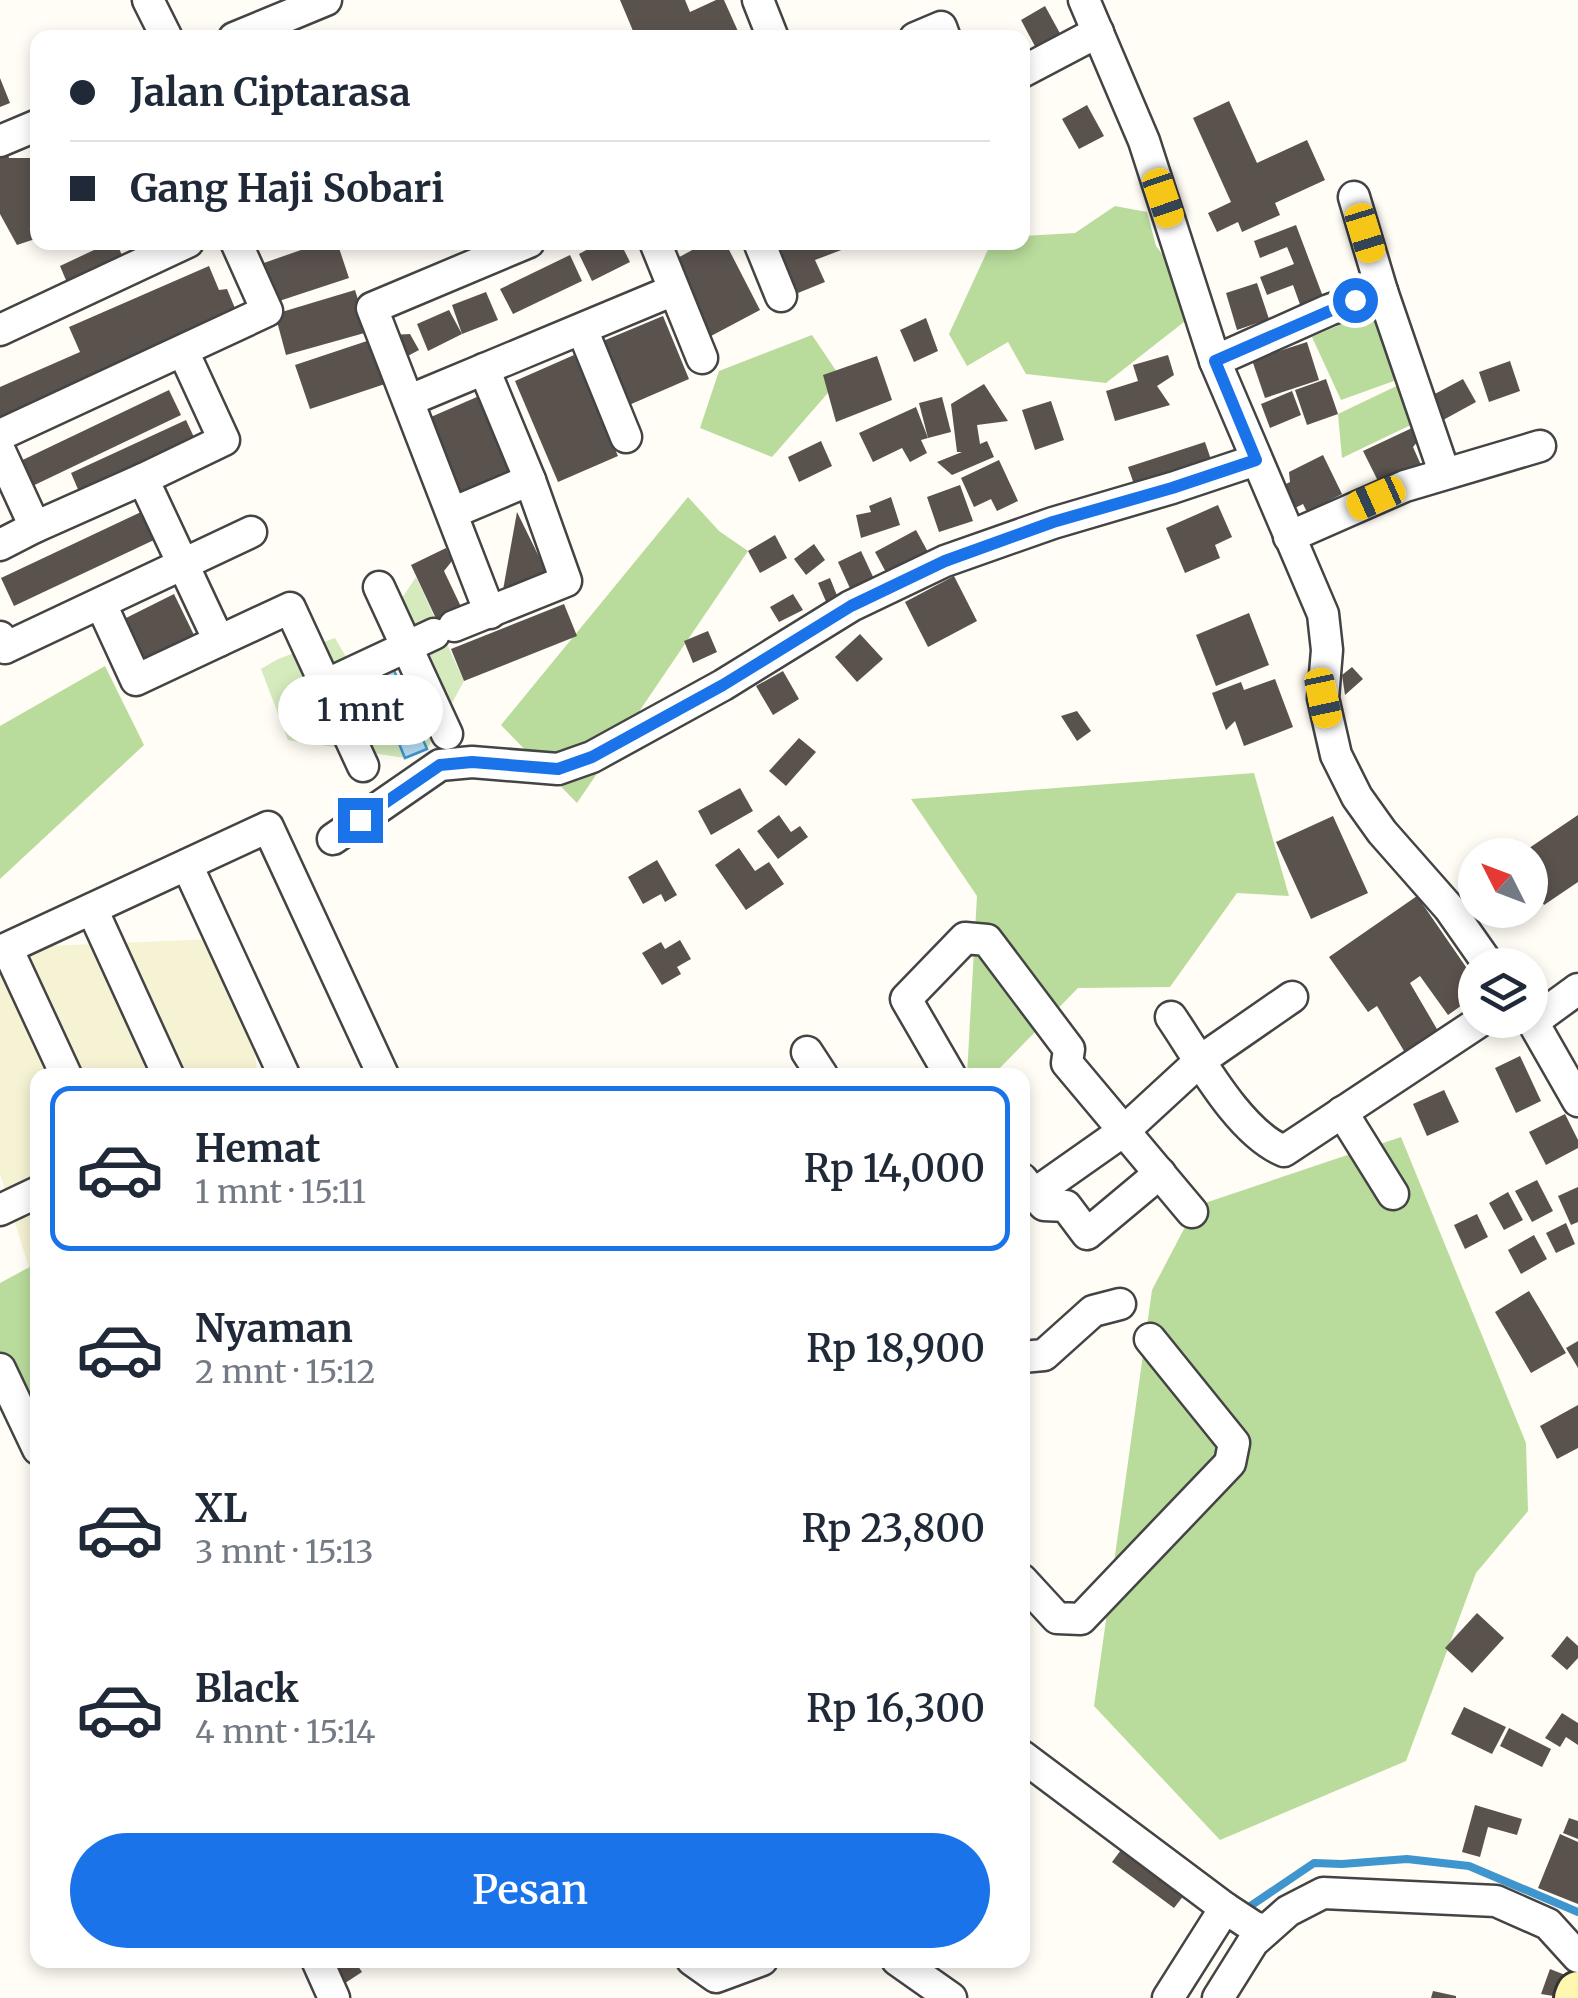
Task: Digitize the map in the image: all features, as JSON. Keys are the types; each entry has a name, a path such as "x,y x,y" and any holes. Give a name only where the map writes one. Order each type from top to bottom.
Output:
{"street":[{"path":"148,0 164,30"},
{"path":"253,30 326,0"},
{"path":"758,0 770,30"},
{"path":"1084,0 1144,141 1215,361 1323,614 1327,650 1323,698 1336,755 1357,798 1373,820 1449,908 1477,948"},
{"path":"1030,68 1098,32"},
{"path":"0,141 30,128"},
{"path":"1354,197 1444,472"},
{"path":"0,330 171,250"},
{"path":"0,435 268,311 240,250"},
{"path":"490,613 372,308 511,250"},
{"path":"657,250 702,358"},
{"path":"762,250 781,296"},
{"path":"410,400 674,290"},
{"path":"1215,361 1382,291"},
{"path":"582,329 626,437"},
{"path":"0,545 224,440 183,351"},
{"path":"326,685 566,581 484,369"},
{"path":"1289,537 1404,486 1540,446"},
{"path":"0,452 35,527"},
{"path":"333,839 440,765 472,762 558,769 592,757 723,685 851,606 945,561 1053,522 1256,460"},
{"path":"144,479 219,641"},
{"path":"452,514 530,480"},
{"path":"0,637 6,648 251,532"},
{"path":"378,587 432,636 447,734"},
{"path":"101,604 136,680 290,608 363,766"},
{"path":"63,1068 8,948 268,827 380,1068"},
{"path":"187,864 281,1068"},
{"path":"92,909 165,1068"},
{"path":"946,1068 906,999 965,938 987,940 1070,1050 1067,1063 1192,1212"},
{"path":"1548,1009 1578,989"},
{"path":"1031,1200 1125,1130 1200,1060 1292,996"},
{"path":"1171,1017 1246,1123 1270,1146 1284,1151 1458,1036"},
{"path":"1543,1038 1578,1101"},
{"path":"1342,1112 1393,1194"},
{"path":"1031,1200 1066,1206 1087,1234 1160,1173"},
{"path":"0,1210 30,1196"},
{"path":"1030,1357 1044,1355 1092,1311 1120,1304"},
{"path":"1030,1589 1057,1618 1081,1619 1230,1463 1234,1443 1150,1339"},
{"path":"0,1368 30,1432"},
{"path":"1030,1762 1260,1929"},
{"path":"1218,1998 1260,1929 1323,1893 1496,1901 1548,1924 1578,1956"},
{"path":"1168,1998 1226,1908"},
{"path":"321,1968 334,1998"},
{"path":"703,1968 716,1977 740,1968"},
{"path":"908,1968 951,1998"}],"shaded area":[{"path":"236,938 257,1068 30,1068 29,1268 0,1174 0,948"}],"green space":[{"path":"1115,206 1147,212 1156,246 1179,276 1184,322 1106,383 1026,374 1008,342 967,366 949,334 988,250 1030,250 1030,236 1075,233"},
{"path":"1374,310 1405,377 1341,400 1312,337"},
{"path":"812,335 841,378 772,457 700,428 719,371"},
{"path":"1407,381 1417,422 1342,458 1338,414"},
{"path":"688,497 719,531 748,551 577,803 501,725"},
{"path":"416,577 464,681 427,749 398,604"},
{"path":"335,638 405,758 288,740 261,669"},
{"path":"105,666 144,745 0,879 0,726"},
{"path":"1254,773 1289,896 1237,893 1170,987 1078,988 1000,1068 967,1068 977,896 911,799"},
{"path":"1401,1137 1526,1443 1528,1511 1476,1573 1406,1761 1220,1840 1094,1706 1152,1290 1196,1206"},
{"path":"30,1267 30,1420 0,1357 0,1283"}],"water":[{"path":"393,668 427,749 405,758 371,677"}],"building":[{"path":"620,0 685,0 690,12 724,0 737,30 633,30"},
{"path":"1045,6 1062,37 1037,50 1030,30 1021,20"},
{"path":"0,78 10,103 0,107"},
{"path":"1229,101 1257,163 1307,140 1325,180 1275,203 1280,215 1242,232 1238,222 1217,232 1208,213 1231,202 1193,118"},
{"path":"1087,105 1104,136 1079,149 1062,119"},
{"path":"7,149 9,158 30,158 30,241 17,245 0,214 0,152"},
{"path":"1296,225 1325,302 1302,310 1293,285 1267,295 1260,277 1294,264 1287,247 1260,258 1254,241"},
{"path":"94,250 120,250 127,266 71,292 60,266"},
{"path":"301,250 340,250 349,278 270,304 258,265"},
{"path":"586,250 624,250 630,262 592,281 579,254"},
{"path":"692,250 729,250 760,310 711,336 672,261"},
{"path":"780,250 841,250 815,260 825,282 798,293"},
{"path":"570,255 582,281 513,314 500,289"},
{"path":"209,266 219,290 227,289 239,318 0,422 0,387 80,352 69,327"},
{"path":"1257,283 1269,319 1237,330 1226,293"},
{"path":"355,290 368,332 286,355 275,314"},
{"path":"486,292 498,320 462,334 452,305"},
{"path":"449,310 462,334 428,351 417,324"},
{"path":"663,316 689,379 629,405 603,341"},
{"path":"926,318 938,351 914,362 900,330"},
{"path":"410,334 419,350 404,358 391,335"},
{"path":"370,340 388,383 310,409 295,365"},
{"path":"1307,342 1319,380 1265,398 1252,360"},
{"path":"574,355 618,456 558,482 515,381"},
{"path":"1168,355 1174,375 1157,386 1170,405 1115,421 1106,391 1138,381 1133,365"},
{"path":"877,356 892,400 836,422 823,375"},
{"path":"1510,361 1520,391 1489,402 1479,372"},
{"path":"1326,379 1338,414 1307,425 1295,390"},
{"path":"1463,379 1476,402 1434,425 1431,396"},
{"path":"984,384 1008,421 977,425 980,444 987,441 994,457 952,475 937,462 962,452 957,452 951,404"},
{"path":"169,390 181,415 22,491 10,466"},
{"path":"1292,391 1301,415 1270,428 1261,404"},
{"path":"486,393 523,477 461,504 424,420"},
{"path":"942,397 951,432 928,438 919,403"},
{"path":"1051,401 1064,440 1035,450 1022,410"},
{"path":"916,407 928,438 921,440 927,453 910,462 902,448 873,462 859,433"},
{"path":"186,420 199,448 83,501 71,473"},
{"path":"1412,428 1418,441 1413,447 1421,465 1380,485 1363,451"},
{"path":"821,441 832,466 799,482 788,457"},
{"path":"1205,442 1219,483 1135,487 1128,467"},
{"path":"1323,455 1342,494 1307,512 1303,504 1285,513 1274,490 1290,482 1289,472"},
{"path":"999,460 1018,501 997,511 991,499 974,507 961,478"},
{"path":"960,485 973,521 939,532 927,497"},
{"path":"891,497 900,525 861,538 856,515 871,512 869,506"},
{"path":"1218,505 1232,537 1215,545 1220,558 1185,573 1166,528"},
{"path":"141,512 154,540 14,606 1,578"},
{"path":"517,512 549,577 501,601"},
{"path":"916,530 942,578 914,593 903,574 888,576 875,552"},
{"path":"775,535 787,558 760,573 748,551"},
{"path":"814,544 825,560 806,575 794,559"},
{"path":"446,548 452,561 444,571 464,613 439,625 411,565"},
{"path":"861,551 882,596 859,608 838,562"},
{"path":"954,576 977,621 928,647 905,602"},
{"path":"830,578 838,598 827,604 818,583"},
{"path":"174,594 194,635 142,661 122,620"},
{"path":"793,594 803,610 779,622 770,607"},
{"path":"564,604 577,636 464,681 451,649"},
{"path":"1249,613 1269,665 1216,686 1196,635"},
{"path":"708,631 717,652 693,663 684,641"},
{"path":"860,634 883,659 857,682 835,657"},
{"path":"1352,667 1363,679 1345,695 1342,675"},
{"path":"783,671 799,699 773,715 756,686"},
{"path":"1275,679 1293,727 1244,746 1235,721 1226,730 1212,693 1241,682 1244,690"},
{"path":"1077,711 1091,731 1077,741 1061,716"},
{"path":"799,738 816,752 786,786 769,771"},
{"path":"740,788 753,811 711,835 698,811"},
{"path":"779,815 791,832 800,826 808,837 778,859 757,831"},
{"path":"1578,815 1578,882 1548,902 1548,838 1544,838"},
{"path":"1333,816 1368,893 1311,919 1276,842"},
{"path":"739,848 755,871 769,862 784,884 746,910 715,865"},
{"path":"657,860 677,895 665,902 661,894 643,904 628,877"},
{"path":"1417,896 1458,955 1458,1008 1448,1015 1420,976 1410,983 1441,1036 1407,1056 1377,1006 1368,1012 1329,957"},
{"path":"680,940 691,959 677,967 681,974 662,985 642,953 661,942 665,949"},
{"path":"1520,1056 1541,1101 1516,1113 1495,1068"},
{"path":"1444,1090 1459,1122 1427,1136 1413,1104"},
{"path":"1565,1114 1578,1148 1546,1165 1529,1132"},
{"path":"1537,1180 1553,1211 1532,1222 1515,1191"},
{"path":"1578,1187 1578,1222 1571,1225 1558,1196"},
{"path":"1508,1192 1523,1220 1504,1230 1489,1203"},
{"path":"1477,1214 1488,1237 1465,1249 1454,1225"},
{"path":"1566,1223 1575,1244 1556,1253 1546,1233"},
{"path":"1534,1235 1547,1259 1521,1274 1508,1250"},
{"path":"1529,1291 1566,1353 1531,1373 1495,1312"},
{"path":"1578,1341 1578,1368 1566,1348"},
{"path":"1578,1405 1578,1448 1557,1459 1540,1426"},
{"path":"1477,1613 1504,1638 1472,1673 1445,1648"},
{"path":"1567,1636 1578,1646 1578,1658 1567,1670 1551,1656"},
{"path":"1464,1707 1506,1727 1492,1754 1451,1734"},
{"path":"1562,1713 1578,1723 1578,1745 1566,1737 1560,1747 1545,1738"},
{"path":"1509,1728 1551,1749 1542,1767 1500,1746"},
{"path":"1475,1805 1522,1819 1517,1835 1488,1827 1480,1857 1462,1852"},
{"path":"1569,1818 1578,1821 1578,1839 1563,1833"},
{"path":"1136,1830 1198,1877 1174,1908 1112,1862"},
{"path":"1560,1834 1578,1842 1578,1904 1538,1888"},
{"path":"324,1968 359,1968 362,1972 339,1987"},
{"path":"1550,1969 1573,1978 1566,1998 1541,1994"},
{"path":"1433,1991 1456,1996 1456,1998 1431,1998"}],"waterway":[{"path":"1243,1911 1314,1863 1407,1859 1469,1866 1578,1912"}],"route":[{"path":"360,820 440,765 472,762 558,769 592,757 723,685 851,606 945,561 1053,522 1256,460 1215,361 1355,300"}]}
